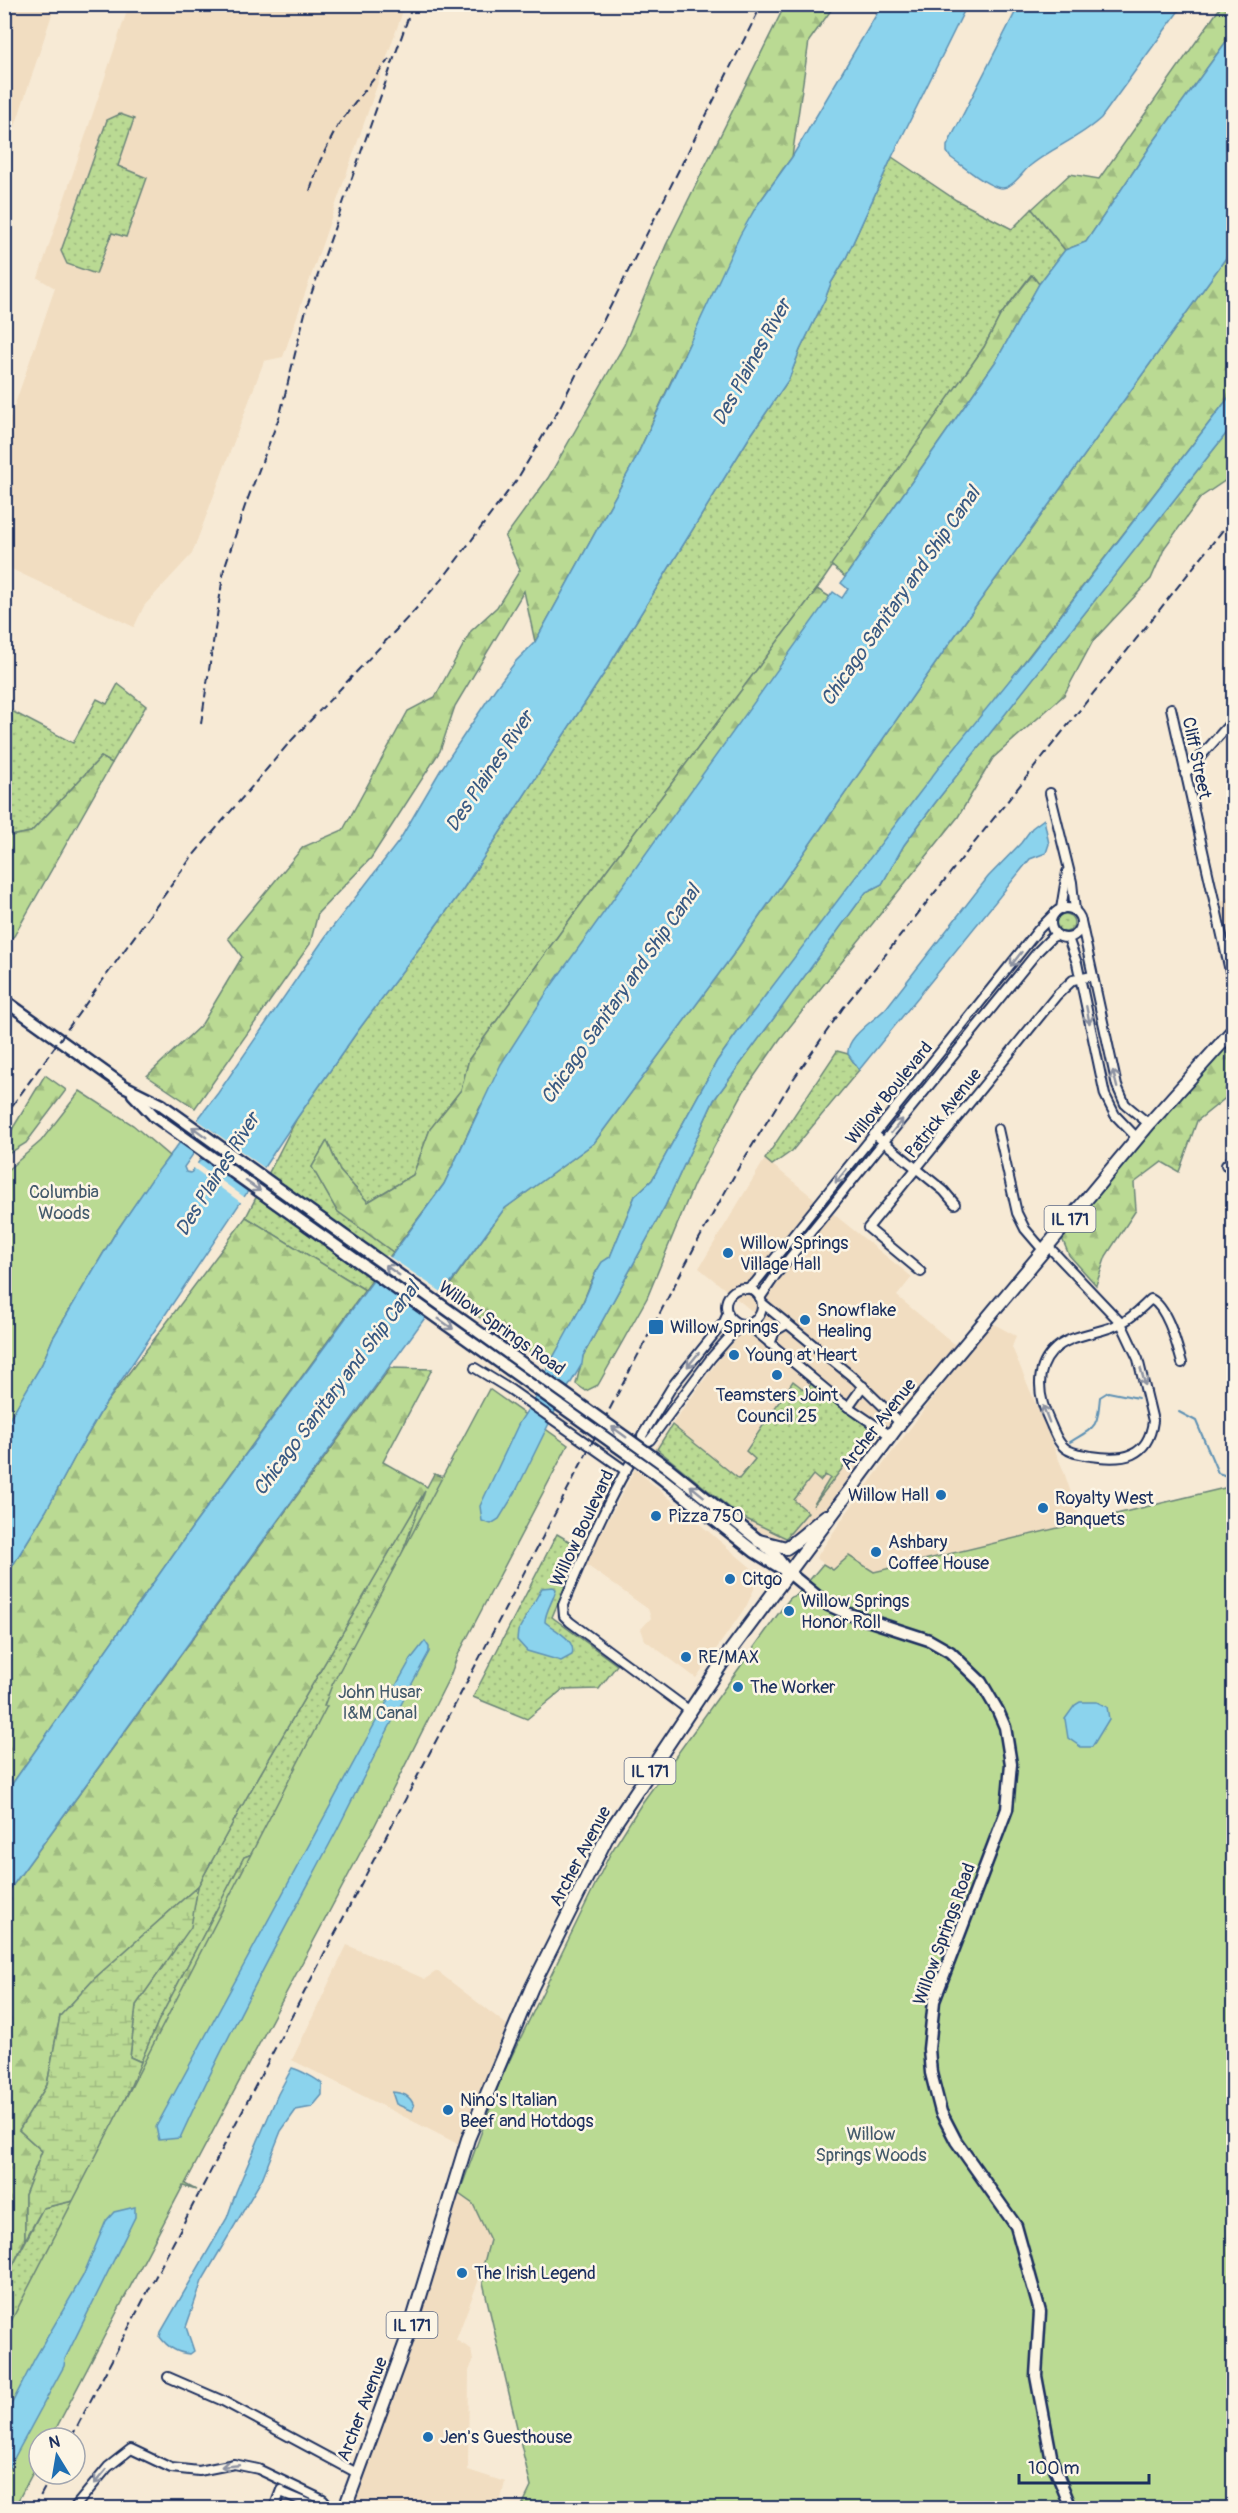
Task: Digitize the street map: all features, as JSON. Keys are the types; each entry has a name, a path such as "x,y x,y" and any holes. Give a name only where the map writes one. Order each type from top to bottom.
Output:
{"main road":[{"name":"Willow Springs Road","path":"4,1000 124,1086 162,1105 667,1467 773,1552 789,1573"},
{"name":"Archer Avenue","path":"345,2508 407,2339 468,2139 532,1987 610,1831 728,1654 900,1423 1137,1138 1233,1029"},
{"name":"Willow Springs Road","path":"124,1086 154,1116 660,1476 755,1552 789,1573 828,1605 929,1640 950,1652 981,1682 1005,1727 1011,1764 1007,1809 934,2001 930,2027 931,2073 941,2112 956,2141 1016,2226 1040,2312 1036,2376 1052,2461 1071,2508"},
{"path":"759,1541 786,1548 798,1541 810,1528 834,1510"}],"street":[{"name":"Cliff Street","path":"1171,708 1233,989"},
{"path":"1185,774 1233,719"},
{"path":"1050,793 1073,890 1075,911 1081,921 1120,1097 1131,1111 1149,1124"},
{"path":"1068,871 1052,928 1057,935 1068,938"},
{"path":"1057,912 1075,911"},
{"name":"Willow Boulevard","path":"746,1289 754,1283 1039,929 1057,912"},
{"path":"1068,938 1079,930 1081,921"},
{"name":"Willow Boulevard","path":"761,1301 775,1276 1038,951 1057,935"},
{"path":"1068,938 1080,979 1105,1095 1114,1115 1137,1138"},
{"name":"Patrick Avenue","path":"921,1272 868,1228 1057,995 1066,985 1092,976"},
{"path":"998,1130 1017,1214 1025,1229 1121,1323 1142,1371 1153,1421 1151,1431 1139,1450 1123,1458 1107,1458 1069,1451 1058,1440 1044,1409 1040,1392 1043,1367 1051,1353 1067,1341 1077,1336 1096,1334 1121,1323 1151,1299 1155,1301 1167,1321 1182,1363"},
{"path":"874,1134 944,1191 955,1204"},
{"path":"1226,1165 1233,1157"},
{"path":"891,1436 848,1407 744,1324 731,1318 728,1313 730,1295 746,1289 863,1386 900,1423"},
{"path":"744,1324 757,1319 762,1309 761,1301"},
{"name":"Willow Boulevard","path":"643,1444 642,1436 673,1385 724,1322 728,1313"},
{"name":"Willow Boulevard","path":"690,1711 570,1622 563,1611 563,1605 583,1556 643,1444 650,1440 711,1358 744,1324"},
{"path":"770,1344 775,1331 787,1324"},
{"path":"475,1368 626,1472"},
{"path":"848,1407 863,1386"},
{"path":"168,2378 221,2400 357,2473"},
{"path":"74,2508 108,2467 131,2449 171,2468 199,2471 234,2463 258,2469 323,2500 332,2508"},
{"path":"274,2508 284,2482"},
{"path":"280,2492 319,2508 332,2508"}],"shaded area":[{"path":"4,5 55,5 5,157"},
{"path":"129,5 405,5 283,357 264,361 192,554 144,606 134,627 5,566 5,433 55,288 38,278"},
{"path":"1233,895 1233,983 1216,905"},
{"path":"765,1159 912,1277 897,1296 959,1348 789,1567 653,1451 753,1312 699,1268"},
{"path":"990,1322 1016,1336 1012,1347 1064,1472 1081,1523 874,1572 833,1570 816,1558 845,1515"},
{"path":"635,1469 755,1571 754,1589 747,1605 696,1678 645,1640 641,1629 651,1618 648,1609 585,1564"},
{"path":"347,1945 425,1979 437,1971 507,2025 458,2144 292,2060"},
{"path":"459,2194 473,2204 490,2240 481,2274 456,2340 471,2349 473,2361 469,2371 468,2470 505,2482 499,2508 349,2508 390,2399"}],"green space":[{"path":"785,5 882,5 880,8 834,6 809,41 792,157 756,207 634,462 535,642 524,591 455,706 440,751 371,858 318,913 310,944 195,1108 147,1076 202,1024 242,957 228,938 303,847 343,830 408,711 435,697 471,631 497,607 520,570 505,537 548,478 624,345 666,245"},
{"path":"1222,5 1233,5 1233,32 1152,144 1086,242 1065,250 1032,209 1070,174 1099,179"},
{"path":"120,114 134,119 118,166 147,178 126,237 112,233 96,274 67,264 61,251 107,120"},
{"path":"892,157 956,200 1012,229 1032,209 1065,250 1039,284 1031,275 1000,316 984,347 817,589 573,915 469,1059 461,1090 430,1129 413,1175 368,1202 340,1171 327,1141 312,1167 337,1211 393,1252 365,1290 246,1217 297,1118 357,1032 463,889 603,675 749,438 789,379 831,283 846,258"},
{"path":"1233,248 1233,392 717,1061 652,1180 635,1196 610,1257 596,1273 549,1365 444,1293 504,1209 594,1143 732,956 949,644"},
{"path":"1032,275 1039,284 996,361 845,577 831,565 984,347 1000,316"},
{"path":"1233,425 1233,459 1226,480 1201,497 1165,547 1151,579 1093,641 1064,695 993,758 958,817 780,1039 744,1091 694,1184 647,1298 598,1385 586,1391 576,1384 583,1356 665,1206 714,1100 866,892 882,884 904,845 935,803"},
{"path":"817,589 830,597 480,1107 444,1184 393,1252 337,1211 312,1167 327,1141 340,1171 368,1202 413,1175 430,1129 461,1090 469,1059 573,915"},
{"path":"118,684 146,706 112,763 101,757 31,832 11,836 4,832 4,707 73,743 97,699 107,704"},
{"path":"101,757 112,763 14,936 5,943 5,832 11,836 31,832"},
{"path":"1061,914 1069,914 1074,919 1072,930 1061,932 1056,927 1056,919"},
{"path":"1233,1039 1233,1092 1197,1121 1179,1172 1162,1162 1134,1183 1136,1210 1106,1256 1096,1285 1069,1255 1061,1236 1170,1105"},
{"path":"837,1051 848,1054 859,1070 792,1151 772,1165 765,1159"},
{"path":"45,1075 66,1090 26,1143 5,1156 5,1141"},
{"name":"Columbia Woods","path":"80,1091 133,1125 169,1156 116,1232 53,1338 42,1364 5,1428 5,1172 41,1141"},
{"path":"246,1217 365,1290 191,1529 5,1794 5,1578 46,1511 104,1406"},
{"path":"390,1368 432,1369 383,1462 427,1487 434,1474 450,1479 447,1523 5,2373 5,2335 56,2235 90,2180 158,2022 244,1857 258,1852 328,1716 348,1686 393,1579 425,1491 248,1795 198,1886 95,1978 60,2016 47,2085 19,2130 42,2151 25,2195 25,2240 5,2281 5,1896"},
{"path":"793,1381 806,1391 811,1384 873,1429 813,1506 830,1478 825,1475 820,1481 813,1475 794,1500 808,1512 786,1538 740,1516 657,1449 672,1425 739,1479 755,1459 746,1451"},
{"name":"John Husar I&M Canal","path":"489,1389 568,1445 457,1657 450,1676 375,1825 185,2184 196,2190 183,2186 57,2426 27,2426 27,2484 14,2508 5,2508 4,2335 327,1706 324,1706 332,1685"},
{"name":"Willow Springs Woods","path":"1233,1486 1233,2508 521,2508 531,2487 481,2274 490,2240 473,2204 459,2194 501,2078 610,1854 642,1803 781,1610 823,1564 833,1570 849,1556 874,1572"},
{"path":"427,1487 393,1579 257,1852 244,1857 158,2022 141,2062 130,2057 136,2005 190,1927 198,1886 248,1795"},
{"path":"557,1534 581,1548 552,1617 617,1665 599,1689 562,1690 527,1719 473,1697"},
{"path":"198,1886 191,1927 136,2005 130,2057 141,2062 90,2180 77,2200 43,2208 25,2240 25,2195 42,2151 19,2130 47,2085 60,2016 95,1978"},
{"path":"77,2200 56,2235 5,2335 5,2281 43,2208"}],"water":[{"name":"Des Plaines River","path":"882,5 967,5 892,157 846,258 831,283 789,379 749,438 603,675 463,889 357,1032 297,1118 104,1406 46,1511 5,1578 4,1428 42,1364 53,1338 116,1232 154,1176 218,1093 328,933 399,841 440,771 495,689 516,661 535,642 634,462 740,235 756,207 792,157","holes":["210,1130 216,1133 216,1137 191,1173 186,1172 184,1167"]},
{"path":"1019,5 1183,5 1101,118 1039,159 1018,179 1002,188 983,180 950,157 947,146"},
{"name":"Chicago Sanitary and Ship Canal","path":"1233,32 1233,248 949,644 732,956 594,1143 504,1209 5,1896 5,1794 191,1529 444,1184 501,1064 549,989 833,592 842,598 848,589 841,583 996,361 1039,284 1065,250 1086,242 1152,144"},
{"path":"1233,392 1233,425 935,803 904,845 882,884 866,892 714,1100 665,1206 583,1356 582,1364 560,1401 515,1493 499,1519 491,1524 482,1521 480,1506 519,1423 536,1397 549,1365 582,1305 596,1272 602,1262 610,1257 635,1196 652,1180 717,1061 943,762 1031,654"},
{"path":"1044,819 1049,844 1046,853 1030,859 859,1070 848,1054 849,1047 857,1034 887,1007 988,877 1021,843 1032,828"},
{"path":"542,1588 556,1589 545,1622 569,1640 573,1650 572,1655 561,1661 527,1651 517,1640 518,1631"},
{"path":"425,1641 429,1652 237,2021 180,2138 159,2140 156,2127 380,1714 411,1659"},
{"path":"1080,1702 1097,1702 1107,1707 1109,1719 1092,1747 1081,1747 1068,1738 1065,1719"},
{"path":"292,2068 322,2084 322,2095 312,2107 296,2110 281,2131 262,2179 202,2281 186,2327 194,2351 190,2354 177,2351 163,2341 160,2337 161,2332 227,2218 278,2094"},
{"path":"392,2092 408,2097 414,2106 412,2111 396,2104"},
{"path":"135,2207 135,2217 65,2359 64,2366 32,2426 27,2426 27,2434 5,2475 5,2417 35,2358 83,2276 106,2221 114,2212"}],"pier":[{"path":"195,1118 266,1169 251,1192 200,1155 213,1134 197,1153 178,1140"},
{"path":"195,1162 247,1199 243,1204 192,1167"},
{"path":"387,1255 446,1295 429,1319 371,1277"}],"waterway":[{"path":"1070,1442 1086,1433 1094,1425 1098,1415 1100,1397 1108,1392 1138,1398"},
{"path":"1179,1412 1196,1421 1218,1473 1227,1476 1234,1475"}],"railway":[{"path":"201,724 224,569 280,415 306,309 413,4"},
{"path":"4,1117 191,858 289,743 447,573 518,478 560,407 762,4"},
{"path":"310,191 320,161 338,125 389,59"},
{"path":"77,2426 694,1248 739,1167 792,1081 843,1008 1234,516"},
{"path":"34,2508 46,2486"}],"place":[{"name":"Willow Springs Village Hall","path":"728,1253"},
{"name":"Snowflake Healing","path":"805,1320"},
{"name":"Willow Springs","path":"656,1327"},
{"name":"Young at Heart","path":"734,1355"},
{"name":"Teamsters Joint Council 25","path":"777,1375"},
{"name":"Willow Hall","path":"941,1495"},
{"name":"Royalty West Banquets","path":"1043,1508"},
{"name":"Pizza 750","path":"656,1516"},
{"name":"Ashbary Coffee House","path":"876,1552"},
{"name":"Citgo","path":"730,1579"},
{"name":"Willow Springs Honor Roll","path":"789,1611"},
{"name":"RE/MAX","path":"686,1657"},
{"name":"The Worker","path":"738,1687"},
{"name":"Nino's Italian Beef and Hotdogs","path":"448,2110"},
{"name":"The Irish Legend","path":"462,2273"},
{"name":"Jen's Guesthouse","path":"428,2437"}]}
